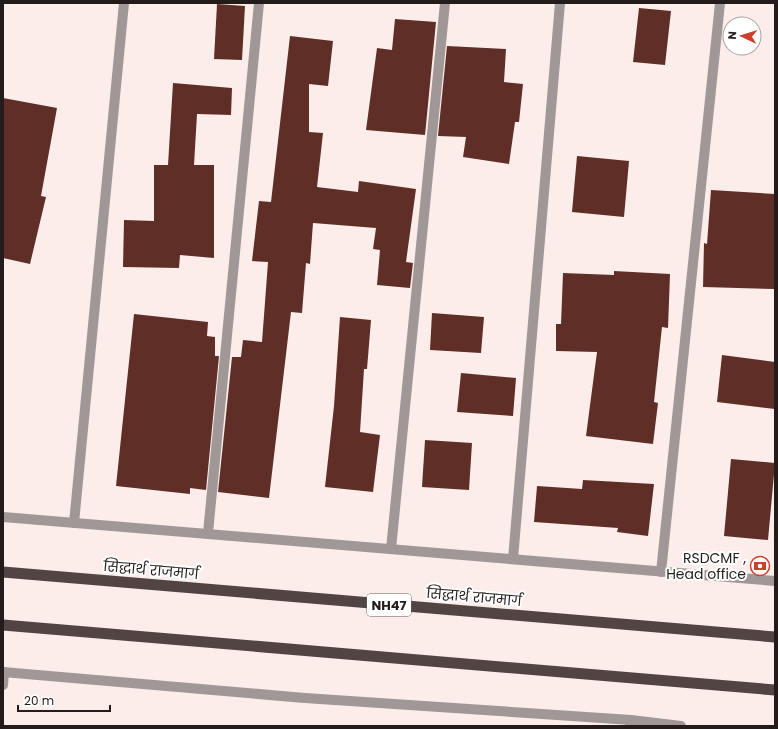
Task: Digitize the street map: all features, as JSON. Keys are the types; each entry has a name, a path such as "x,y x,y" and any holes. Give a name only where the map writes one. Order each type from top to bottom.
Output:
{"highway":[{"name":"सिद्धार्थ राजमार्ग","path":"3,572 775,637"},
{"path":"3,625 775,690"}],"street":[{"path":"74,523 124,3"},
{"path":"208,533 259,3"},
{"path":"391,549 445,3"},
{"path":"513,559 560,3"},
{"path":"661,572 720,3"},
{"path":"3,517 775,581"},
{"path":"3,685 3,672 305,698 681,726"}],"building":[{"path":"217,4 245,6 242,60 214,59"},
{"path":"639,8 671,11 665,65 633,62"},
{"path":"395,19 436,22 425,135 366,130 377,48 392,50"},
{"path":"290,36 333,41 328,86 309,84 309,132 323,133 317,187 358,192 359,181 416,189 406,262 413,263 410,288 377,285 380,250 373,249 376,228 313,223 310,264 306,263 302,313 291,312 269,498 218,492 232,357 241,357 243,340 262,342 268,262 252,261 259,201 271,202"},
{"path":"447,46 506,49 504,82 523,84 519,122 515,122 509,164 463,157 466,137 438,136"},
{"path":"173,83 232,88 231,115 197,114 194,165 214,165 214,258 180,255 179,268 123,267 124,220 154,221 154,165 168,165"},
{"path":"3,98 57,108 41,196 46,197 30,264 3,258"},
{"path":"577,156 629,161 624,217 572,212"},
{"path":"711,190 775,194 775,289 703,287 704,243 707,244"},
{"path":"614,271 670,274 668,328 662,327 654,402 658,403 653,444 586,436 597,352 556,351 556,324 561,324 563,273 614,275"},
{"path":"432,313 484,317 481,353 430,350"},
{"path":"134,314 208,322 207,336 215,337 215,356 219,356 206,490 190,488 190,494 116,486"},
{"path":"340,317 371,320 367,369 364,369 360,432 380,435 373,492 325,487 334,406"},
{"path":"722,355 775,362 775,409 717,402"},
{"path":"461,373 516,378 513,416 457,412"},
{"path":"425,440 472,443 469,490 422,487"},
{"path":"731,459 775,463 768,540 724,536"},
{"path":"583,480 654,484 648,536 617,532 618,528 534,522 537,486 582,489"}],"place":[{"name":"RSDCMF , Head office","path":"760,566"}]}
